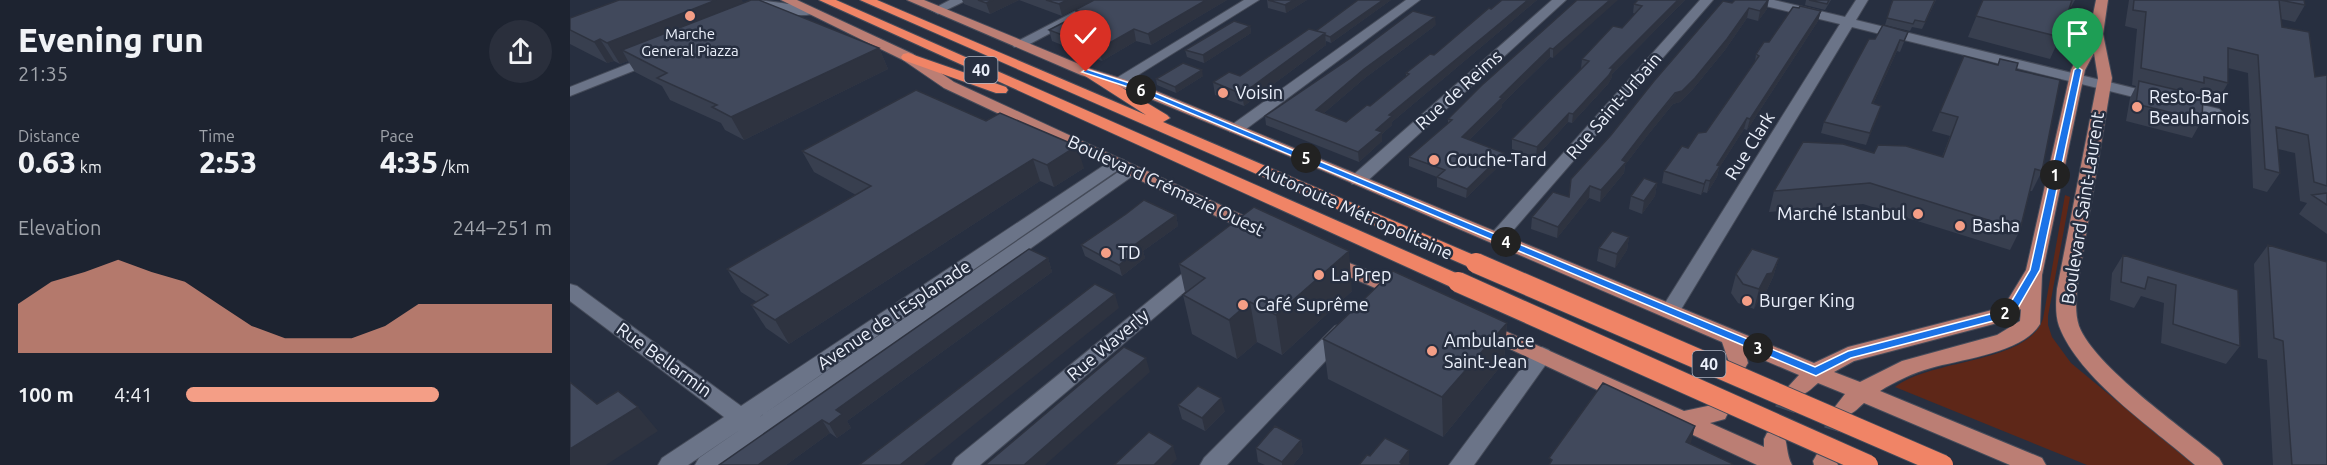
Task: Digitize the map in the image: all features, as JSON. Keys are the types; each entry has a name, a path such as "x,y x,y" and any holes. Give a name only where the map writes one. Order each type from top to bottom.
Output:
{"highway":[{"name":"Autoroute Métropolitaine","path":"825,0 1868,465"},
{"name":"Autoroute Métropolitaine","path":"866,0 1943,465"},
{"path":"908,57 1138,140"},
{"path":"1086,72 1225,156"}],"main road":[{"name":"Boulevard Crémazie Ouest","path":"787,0 908,57 949,85 1272,235"},
{"path":"914,0 1086,72 1236,129 2034,465"},
{"name":"Boulevard Saint-Laurent","path":"1798,388 1816,372 1840,358 2002,314 2020,298 2035,270 2090,82 2105,69 2097,34 2102,0"},
{"name":"Boulevard Saint-Laurent","path":"2097,34 2080,63 2090,82 2065,304 2069,327 2094,363 2211,465"},
{"path":"1313,254 1418,298"},
{"path":"1845,408 1862,392 1894,372 1995,343 2018,334 2030,324 2035,270"},
{"path":"1470,322 1778,464"},
{"path":"1731,336 1738,363"},
{"path":"1683,420 1717,413"},
{"path":"1775,439 1778,464"}],"street":[{"path":"938,10 961,0"},
{"path":"1019,44 1107,0"},
{"path":"1117,82 1253,0"},
{"path":"1236,129 1414,0"},
{"name":"Rue de Reims","path":"1358,180 1560,0"},
{"name":"Rue Saint-Urbain","path":"1497,238 1707,0"},
{"path":"1758,0 2214,112"},
{"name":"Rue Clark","path":"1670,311 1862,0"},
{"path":"759,7 811,11"},
{"path":"570,92 665,53"},
{"name":"Avenue de l'Esplanade","path":"670,465 750,423 1126,166"},
{"path":"1235,240 1252,226"},
{"name":"Rue Waverly","path":"964,465 1212,259"},
{"path":"1370,302 1388,285"},
{"name":"Rue Bellarmin","path":"570,291 750,423"},
{"path":"1212,465 1355,318"},
{"path":"1461,465 1542,356"},
{"name":"Avenue de l'Esplanade","path":"706,465 750,423"}],"shaded area":[{"path":"2065,195 2070,197 2048,316 2052,337 2071,363 2194,465 2087,465 1895,387 1932,370 1999,353 2019,345 2034,334 2043,319"}],"building":[{"path":"619,0 716,0 607,43 600,39 594,42 570,30 570,18"},
{"path":"751,0 759,0 879,48 731,117 712,107 717,105 657,78 667,73 622,50"},
{"path":"1046,0 1067,0 1059,4"},
{"path":"1094,0 1206,0 1148,34 1134,29 1099,49 1049,30 1082,13 1075,10"},
{"path":"1268,0 1294,0 1285,5"},
{"path":"1358,0 1383,0 1330,37 1316,31"},
{"path":"1502,0 1528,0 1389,115 1392,116 1376,130 1382,132 1358,152 1265,116 1352,57 1413,11 1435,17 1364,69 1316,110 1346,122 1367,105 1370,106 1409,74 1406,73 1430,54 1434,55 1489,8 1491,9"},
{"path":"1577,0 1610,0 1553,49 1550,48 1462,137 1504,153 1467,189 1437,177 1445,170 1409,157 1452,120 1448,119 1482,85"},
{"path":"1638,0 1678,0 1610,68 1613,68 1609,75 1573,114 1569,113 1537,147 1512,139 1589,61 1582,59 1613,26 1622,28 1642,6 1634,4"},
{"path":"1735,0 1768,0 1760,11 1749,8 1695,78 1682,91 1675,93 1622,160 1626,162 1601,190 1590,186 1558,227 1532,217 1553,192 1569,197 1571,179 1611,135 1723,1 1732,3"},
{"path":"1809,0 1829,0 1827,4"},
{"path":"1893,0 1935,0 1925,22 1915,20 1913,24 1887,18"},
{"path":"1983,0 2072,0 2060,37 1976,16"},
{"path":"2134,0 2279,0 2282,27 2309,32 2315,77 2327,75 2327,186 2314,182 2308,135 2276,127 2280,173 2265,169 2258,55 2228,48 2228,83 2204,77 2204,83 2141,68 2146,12 2133,10"},
{"path":"2280,0 2304,0 2305,5"},
{"path":"1800,6 1821,11 1750,119 1747,118 1717,165 1720,166 1710,181 1706,180 1704,184 1664,171 1682,146 1688,148 1698,133 1706,132 1759,56 1756,54 1764,42 1769,42 1793,7 1799,8"},
{"path":"1234,21 1250,26 1203,55 1185,50"},
{"path":"1883,25 1908,32 1904,41 1900,40 1872,103 1881,106 1870,133 1824,122 1869,39 1875,39"},
{"path":"1309,29 1325,33 1242,94 1213,82 1229,72 1240,76"},
{"path":"1964,56 1998,65 2000,59 2018,63 2016,70 2060,80 2042,171 2035,169 2020,230 1870,183 1774,191 1803,142 1843,144 1874,153 1878,145 1906,146 1943,157 1958,117 1940,112"},
{"path":"1183,63 1202,70 1175,87 1156,79"},
{"path":"2139,81 2203,96 2202,120 2136,104"},
{"path":"916,90 986,121 1000,113 1077,146 1047,165 1033,159 775,320 751,305 768,295 727,269 871,186 802,151"},
{"path":"1644,178 1657,183 1644,201 1631,196"},
{"path":"2327,193 2327,205 2312,195"},
{"path":"1144,200 1176,215 1136,244 1142,247 1119,265 1081,245 1126,214"},
{"path":"1254,207 1349,251 1276,315 1250,302 1229,320 1183,295 1205,278 1179,264"},
{"path":"1612,231 1629,237 1617,254 1599,248"},
{"path":"2268,245 2327,262 2327,465 2292,465 2283,341 2274,338"},
{"path":"1029,249 1048,258 836,410 842,414 829,424 822,420 758,465 719,465"},
{"path":"1752,249 1779,258 1772,273 1767,274 1759,289 1743,284 1736,274"},
{"path":"2123,255 2238,290 2240,346 2173,324 2176,285 2148,277 2145,289 2121,282"},
{"path":"1393,271 1507,323 1442,397 1323,339"},
{"path":"1095,284 1115,294 900,465 859,465"},
{"path":"1124,347 1146,358 1024,465 985,465"},
{"path":"570,382 597,404 618,391 638,407 570,449"},
{"path":"1603,383 1695,426 1686,442 1733,465 1549,465 1552,460 1549,458"},
{"path":"1198,386 1221,398 1202,418 1178,405"},
{"path":"1275,426 1301,440 1282,462 1256,448"},
{"path":"1149,432 1173,446 1154,465 1114,465"},
{"path":"1385,438 1409,450 1400,462 1402,463 1400,465 1359,465 1367,455 1370,456"}],"tunnel":[{"path":"1775,438 1786,406 1798,388"},
{"path":"1825,459 1836,423 1845,408"}],"place":[{"name":"Marche General Piazza","path":"690,16"},
{"name":"Voisin","path":"1223,93"},
{"name":"Resto-Bar Beauharnois","path":"2137,107"},
{"name":"Couche-Tard","path":"1434,160"},
{"name":"Marché Istanbul","path":"1918,214"},
{"name":"Basha","path":"1960,226"},
{"name":"TD","path":"1106,253"},
{"name":"La Prep","path":"1319,275"},
{"name":"Burger King","path":"1747,301"},
{"name":"Café Suprême","path":"1243,305"},
{"name":"Ambulance Saint-Jean","path":"1432,351"}],"route":[{"path":"1086,72 1134,87 1816,372 1848,355 1998,316 2014,305 2035,270 2078,70"}]}
